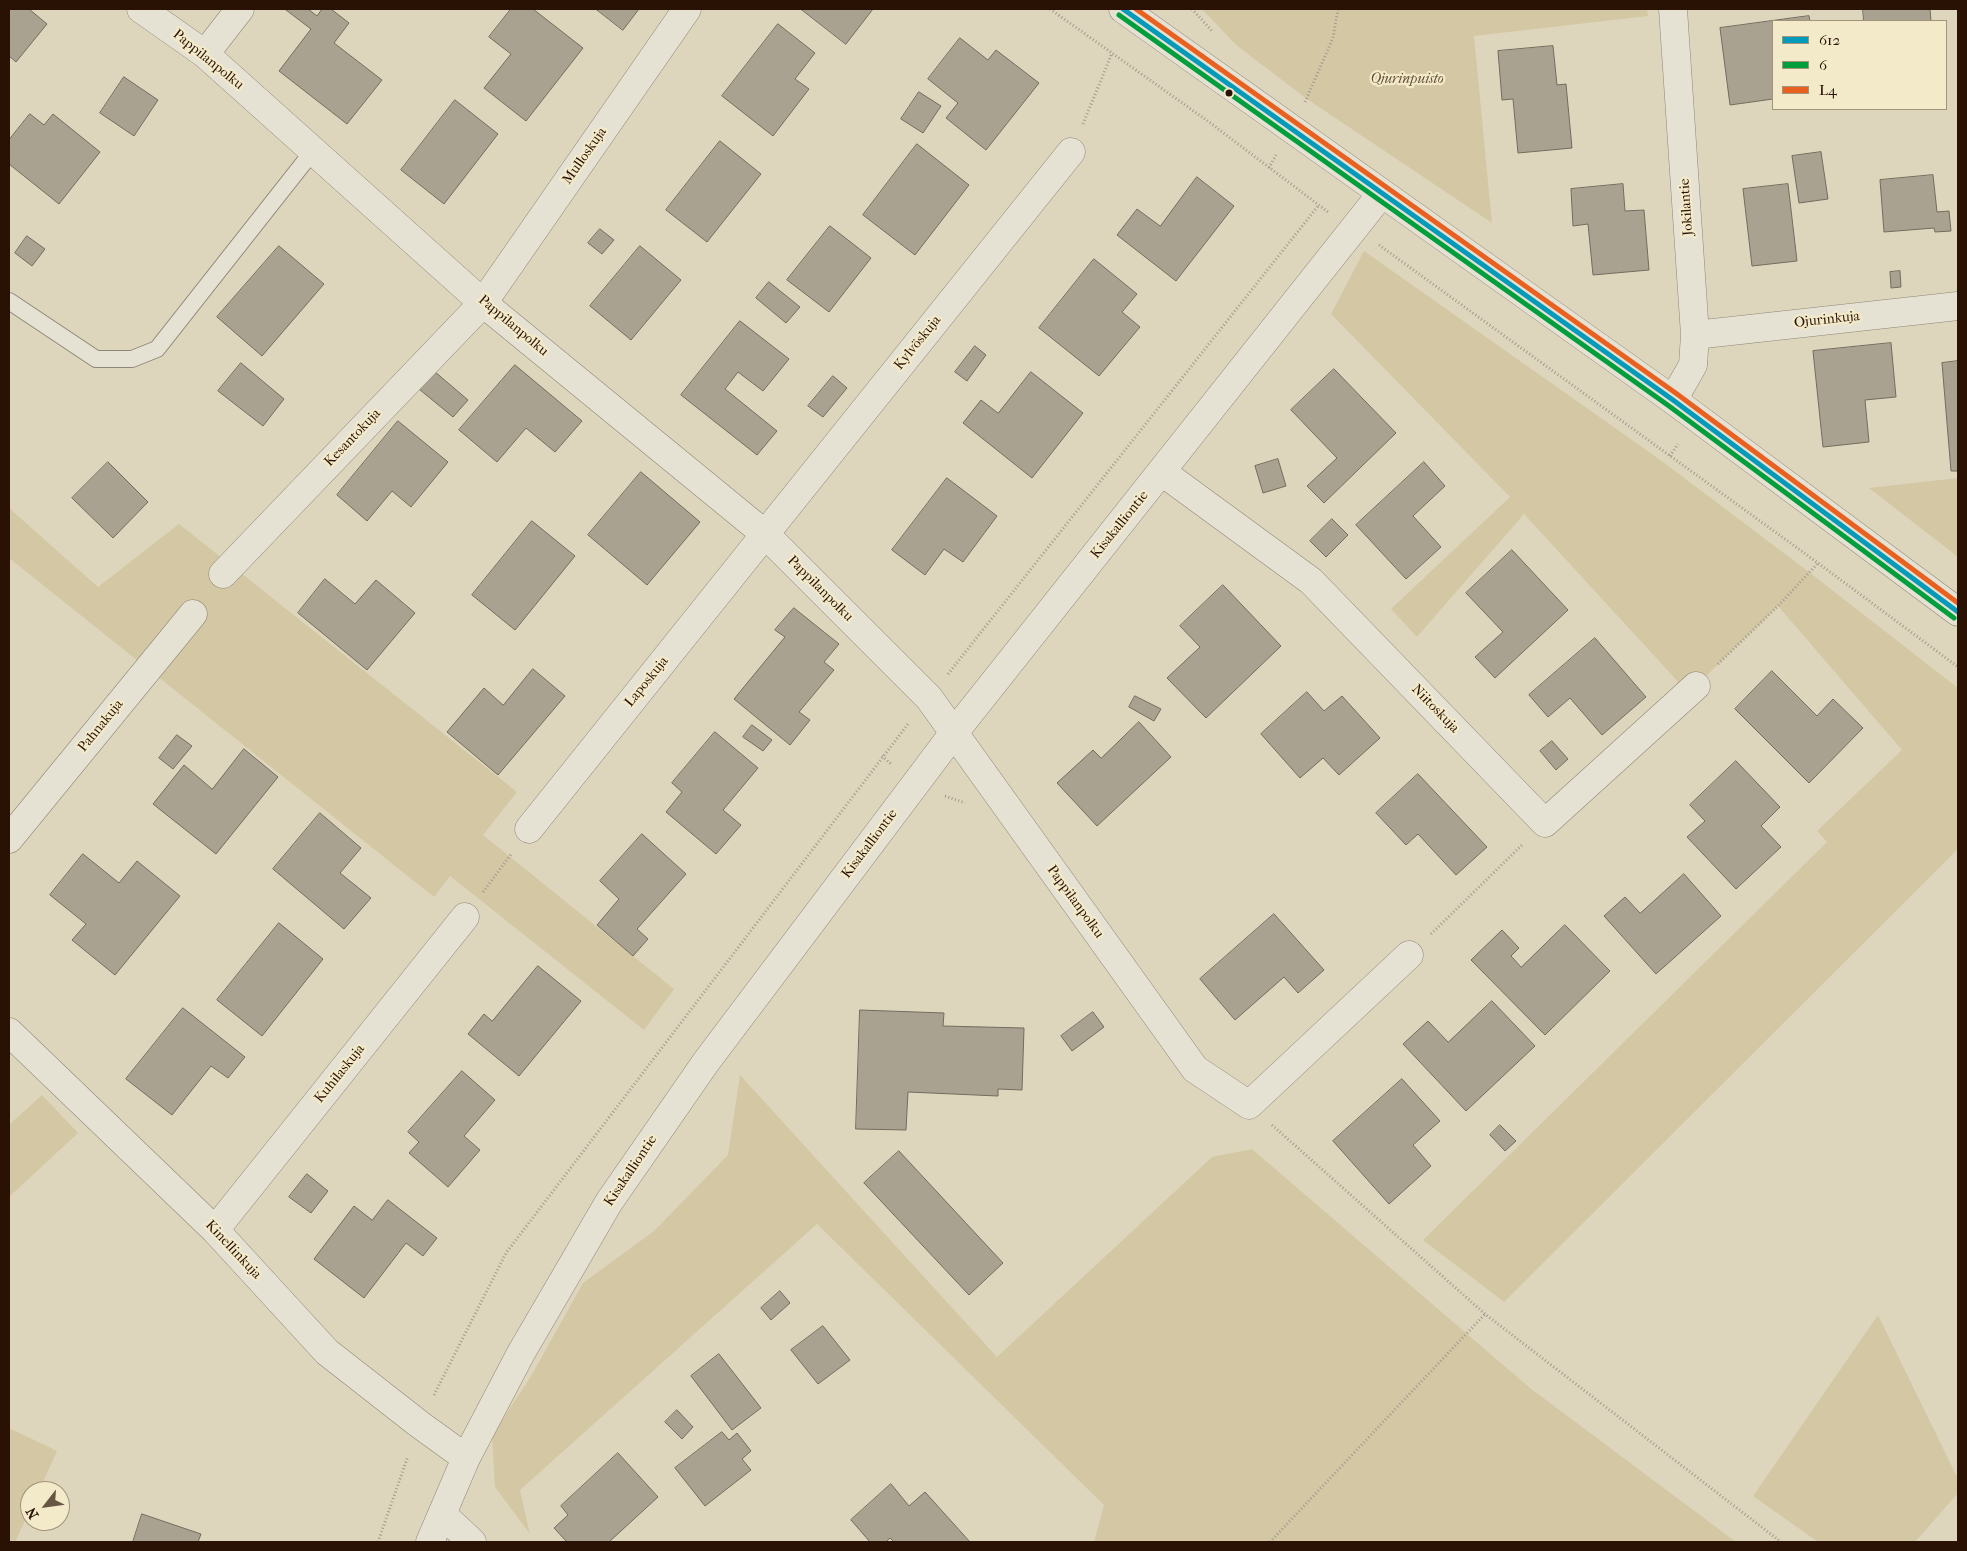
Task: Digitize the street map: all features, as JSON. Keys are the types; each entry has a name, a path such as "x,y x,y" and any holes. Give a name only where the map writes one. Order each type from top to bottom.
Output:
{"street":[{"name":"Pappilanpolku","path":"141,9 205,54 483,302 765,534 928,698 1196,1069 1249,1105"},
{"path":"205,54 240,9"},
{"name":"Mulloskuja","path":"483,302 686,9"},
{"path":"1123,9 1673,400 1958,612"},
{"name":"Jokilantie","path":"1673,9 1696,334 1693,365 1673,400"},
{"name":"Kylvöskuja","path":"765,534 1071,152"},
{"name":"Kisakalliontie","path":"430,1542 466,1458 521,1353 609,1202 706,1062 953,734 1382,193"},
{"name":"Kesantokuja","path":"223,574 483,302"},
{"name":"Ojurinkuja","path":"1696,334 1958,306"},
{"name":"Niitoskuja","path":"1162,472 1311,581 1545,823"},
{"name":"Laposkuja","path":"529,829 765,534"},
{"name":"Pahnakuja","path":"9,839 193,614"},
{"path":"1545,823 1696,686"},
{"name":"Kuhilaskuja","path":"215,1230 465,917"},
{"path":"1249,1105 1409,955"},
{"name":"Kinellinkuja","path":"9,1032 215,1230 327,1352 418,1424 466,1458"},
{"path":"442,1515 472,1542"}],"lane":[{"path":"9,301 96,359 132,359 157,349 313,151"}],"path":[{"path":"1050,9 1269,168 1318,206 1378,244 1818,563 1958,667"},
{"path":"1269,168 1304,106 1333,38 1338,9"},
{"path":"1071,152 1112,53"},
{"path":"378,1542 418,1424 506,1253 882,756 1318,206"},
{"path":"1696,686 1778,606 1818,563"},
{"path":"882,756 915,785 969,805"},
{"path":"1409,955 1545,823"},
{"path":"465,917 529,829"},
{"path":"1249,1105 1485,1314 1781,1542"},
{"path":"1270,1542 1485,1314"}],"green space":[{"name":"Ojurinpuisto","path":"1202,9 1647,9 1648,16 1474,36 1492,223 1307,99 1236,45"},
{"path":"1364,251 1659,459 1958,688 1958,849 1504,1302 1423,1240 1827,842 1817,831 1902,750 1778,606 1696,686 1681,685 1524,514 1417,637 1391,609 1510,497 1331,314"},
{"path":"1958,478 1958,557 1869,488"},
{"path":"9,508 98,587 179,524 517,792 483,835 674,989 644,1030 450,876 434,897 9,558"},
{"path":"740,1075 997,1357 1212,1157 1252,1149 1530,1388 1736,1542 1094,1542 1104,1505 817,1224 520,1490 530,1534 495,1487 492,1435 530,1378 583,1283 654,1231 728,1155"},
{"path":"42,1095 78,1133 9,1197 9,1125"},
{"path":"1878,1315 1958,1479 1958,1493 1915,1542 1818,1542 1753,1496"},
{"path":"9,1428 57,1451 44,1481 20,1481 20,1531 15,1542 9,1542"}],"building":[{"path":"9,9 29,9 47,24 16,62 9,56"},
{"path":"287,9 308,9 317,16 322,9 331,9 349,23 334,43 382,80 347,124 279,71 311,29"},
{"path":"511,9 533,9 583,48 526,121 484,88 511,54 489,37"},
{"path":"596,9 639,9 623,30"},
{"path":"801,9 873,9 846,44"},
{"path":"1863,9 1930,9 1931,20 1864,20"},
{"path":"1809,16 1810,20 1779,20"},
{"path":"1772,21 1772,99 1730,105 1720,28"},
{"path":"778,24 815,53 795,79 809,89 773,136 722,96"},
{"path":"960,38 988,60 996,50 1039,83 986,150 946,118 958,103 928,79"},
{"path":"1553,46 1557,85 1566,84 1572,148 1518,153 1513,99 1502,100 1498,51"},
{"path":"124,77 158,100 134,136 100,113"},
{"path":"919,92 941,106 923,133 901,119"},
{"path":"455,100 498,134 444,204 401,170"},
{"path":"30,114 44,125 53,114 100,152 59,204 9,164 9,140"},
{"path":"720,141 761,174 707,242 666,210"},
{"path":"917,144 969,185 915,255 863,215"},
{"path":"1821,152 1828,199 1799,203 1792,156"},
{"path":"1933,175 1937,212 1949,211 1951,231 1935,232 1934,228 1884,232 1880,180"},
{"path":"1197,177 1234,206 1176,281 1117,235 1137,209 1160,226"},
{"path":"1623,184 1625,211 1644,210 1649,270 1593,275 1588,224 1573,226 1571,189"},
{"path":"1788,184 1797,261 1752,266 1743,189"},
{"path":"830,226 871,258 829,312 787,280"},
{"path":"600,229 614,240 602,254 588,243"},
{"path":"27,236 45,249 32,266 15,253"},
{"path":"279,246 324,284 262,356 217,317"},
{"path":"640,246 681,280 631,340 590,306"},
{"path":"1094,259 1137,294 1122,312 1140,327 1099,376 1039,328"},
{"path":"1900,271 1901,287 1891,288 1890,272"},
{"path":"769,282 800,307 786,323 756,298"},
{"path":"740,321 789,359 763,391 738,372 725,389 777,431 757,455 681,395"},
{"path":"1891,343 1896,397 1865,400 1869,442 1823,447 1813,351"},
{"path":"975,346 986,355 967,381 955,372"},
{"path":"1958,361 1958,471 1951,471 1942,363"},
{"path":"241,363 284,399 263,426 218,391"},
{"path":"515,365 582,421 555,452 526,428 497,462 459,430"},
{"path":"1334,369 1396,433 1324,503 1307,486 1337,458 1291,410"},
{"path":"434,371 468,400 453,417 419,389"},
{"path":"1031,372 1083,413 1032,478 963,423 981,400 998,413"},
{"path":"833,376 847,388 823,417 808,406"},
{"path":"398,421 448,462 411,507 392,491 367,521 337,495"},
{"path":"1278,459 1286,486 1263,493 1255,466"},
{"path":"108,462 148,502 113,538 72,498"},
{"path":"1424,462 1445,486 1413,516 1441,547 1406,579 1356,525"},
{"path":"641,472 700,522 647,585 588,535"},
{"path":"947,478 997,516 963,562 944,549 925,575 892,550"},
{"path":"1332,519 1348,535 1326,557 1310,541"},
{"path":"532,521 575,556 515,630 472,595"},
{"path":"1512,550 1568,610 1495,678 1475,657 1503,632 1466,593"},
{"path":"325,579 355,604 376,580 415,613 367,670 298,613"},
{"path":"1223,585 1281,646 1206,718 1167,678 1200,647 1180,626"},
{"path":"794,608 839,644 824,662 834,670 799,712 810,720 790,745 734,699 785,637 775,630"},
{"path":"1595,638 1646,697 1602,735 1570,698 1548,717 1529,695"},
{"path":"533,669 565,696 498,775 447,732 484,688 503,705"},
{"path":"1772,671 1817,716 1833,699 1863,728 1809,783 1735,709"},
{"path":"1307,692 1324,711 1342,696 1380,738 1339,775 1323,758 1300,778 1261,734"},
{"path":"1135,696 1161,709 1154,721 1129,707"},
{"path":"1139,722 1171,757 1097,826 1057,783 1093,750 1101,758"},
{"path":"752,725 772,740 763,751 743,737"},
{"path":"715,732 758,768 723,810 741,825 716,854 666,812 682,792 672,783"},
{"path":"177,735 192,746 173,769 159,758"},
{"path":"1552,741 1568,759 1556,770 1540,751"},
{"path":"244,749 278,777 216,854 153,804 184,765 212,789"},
{"path":"1736,761 1780,807 1761,826 1781,847 1736,889 1687,837 1705,821 1690,805"},
{"path":"1418,774 1487,847 1456,875 1418,834 1406,845 1376,813"},
{"path":"320,813 361,848 340,873 371,898 344,929 273,869"},
{"path":"642,834 686,874 637,929 648,939 633,956 597,925 619,899 600,881"},
{"path":"83,854 119,883 137,861 180,896 115,975 72,940 86,924 50,895"},
{"path":"1684,874 1721,916 1656,974 1604,916 1625,897 1640,913"},
{"path":"1274,914 1324,970 1298,993 1284,977 1235,1020 1200,979"},
{"path":"279,923 323,959 262,1036 217,1000"},
{"path":"1565,925 1610,971 1545,1035 1471,960 1502,930 1519,948 1511,956 1521,967"},
{"path":"538,966 581,1001 519,1076 468,1034 484,1014 492,1021"},
{"path":"1492,1001 1535,1046 1466,1111 1403,1044 1428,1021 1448,1042"},
{"path":"183,1008 245,1057 228,1078 211,1066 172,1115 126,1079"},
{"path":"860,1010 944,1013 943,1026 1024,1028 1022,1090 998,1089 998,1096 908,1092 906,1130 856,1129"},
{"path":"1093,1012 1104,1027 1072,1051 1061,1036"},
{"path":"462,1071 495,1100 464,1136 480,1150 448,1187 409,1153 419,1142 408,1132"},
{"path":"1402,1079 1440,1121 1413,1145 1431,1166 1389,1204 1333,1141"},
{"path":"1500,1125 1516,1141 1505,1151 1490,1135"},
{"path":"899,1151 1003,1263 969,1295 864,1183"},
{"path":"307,1174 328,1191 311,1213 289,1197"},
{"path":"388,1200 437,1238 423,1256 406,1243 364,1298 314,1259 354,1206 372,1220"},
{"path":"780,1291 790,1303 771,1320 761,1308"},
{"path":"823,1326 850,1360 818,1384 791,1350"},
{"path":"719,1354 761,1408 732,1430 691,1376"},
{"path":"677,1410 693,1427 682,1439 665,1422"},
{"path":"722,1432 729,1440 737,1433 751,1451 742,1459 751,1470 705,1506 675,1468"},
{"path":"618,1453 658,1497 609,1542 567,1542 554,1528 568,1515 561,1506"},
{"path":"891,1484 909,1506 925,1492 970,1542 894,1542 890,1538 886,1542 870,1542 851,1520"},
{"path":"142,1514 201,1534 198,1542 133,1542"}],"transit line":[{"name":"612","path":"1123,9 1673,400 1958,612"},
{"name":"L4","path":"1136,9 1677,394 1958,603"},
{"name":"6","path":"1119,15 1669,406 1954,618"}]}
